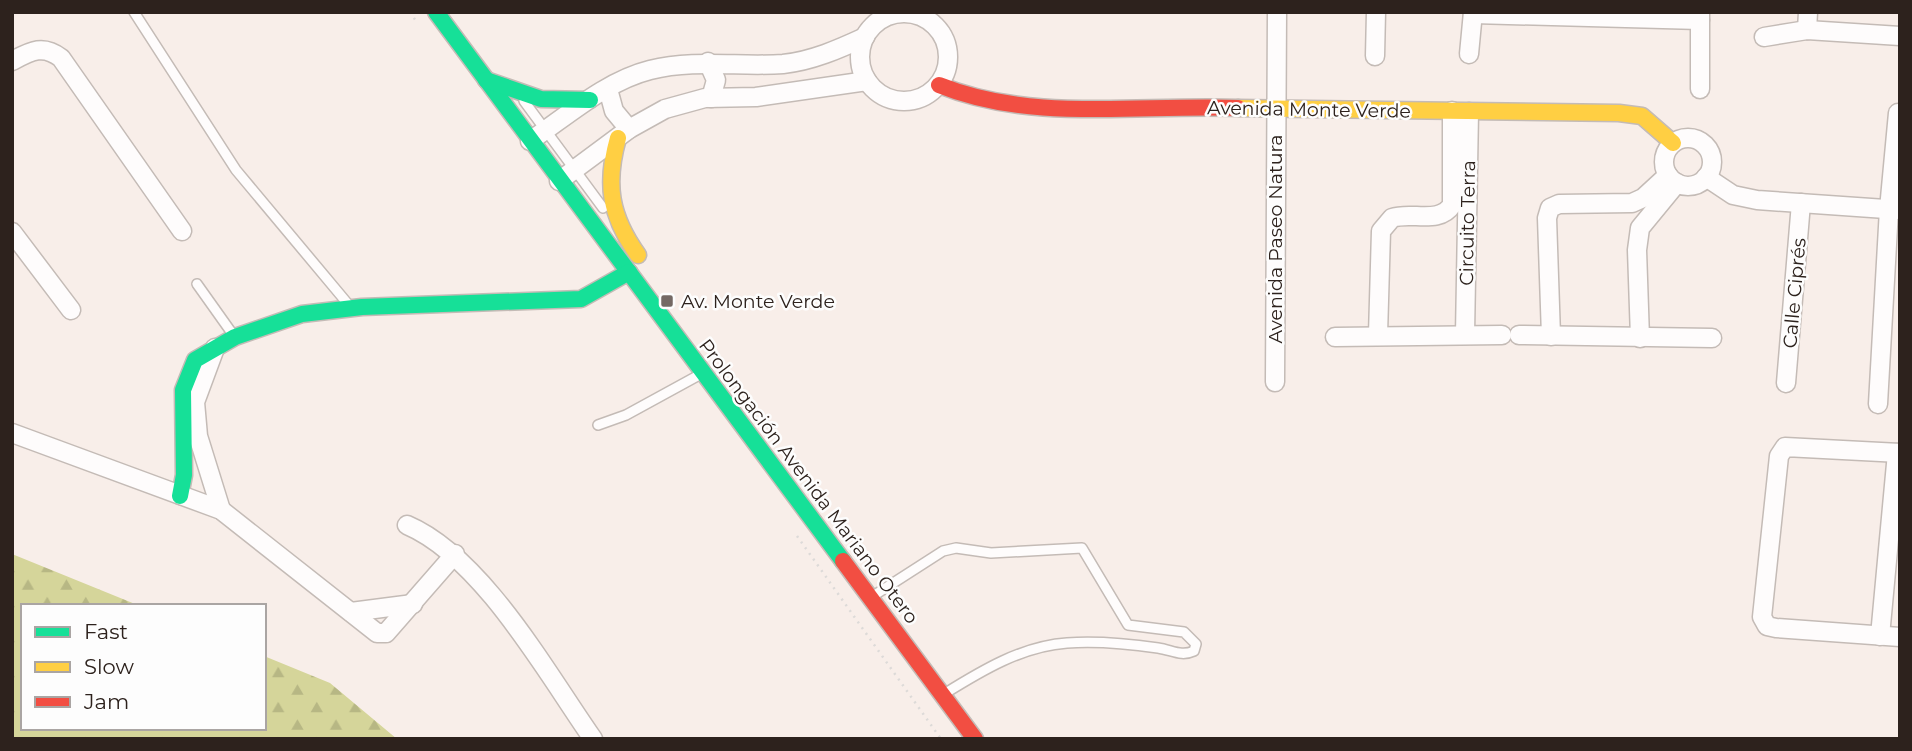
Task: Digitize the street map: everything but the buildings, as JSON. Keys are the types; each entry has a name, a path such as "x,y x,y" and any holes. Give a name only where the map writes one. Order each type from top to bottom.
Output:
{"street":[{"name":"Prolongación Avenida Mariano Otero","path":"436,12 975,739"},
{"name":"Avenida Paseo Natura","path":"1275,382 1277,12"},
{"path":"1375,56 1376,12"},
{"path":"916,13 937,28 946,43 948,61 939,85 916,100 897,101 880,94 867,81 860,60 865,37 875,23 890,15 916,13"},
{"path":"1469,54 1473,13 1700,16 1700,89"},
{"path":"1764,37 1808,21 1900,36"},
{"path":"530,141 624,79 649,70 708,62 756,65 805,59 865,37"},
{"path":"12,61 35,49 50,49 61,58 183,232"},
{"path":"708,62 716,80 711,98"},
{"path":"756,65 752,80 756,97"},
{"path":"486,80 554,101 590,100"},
{"path":"559,181 623,133 664,109 711,98 756,97 867,81"},
{"name":"Avenida Monte Verde","path":"939,85 985,102 1028,108 1222,106 1276,110 1619,113 1642,116 1673,143"},
{"path":"608,89 623,133 610,185 618,228 740,397 762,455"},
{"path":"1378,335 1381,231 1392,218 1438,216 1446,213 1452,205 1461,112"},
{"name":"Circuito Terra","path":"1461,112 1465,334"},
{"path":"1878,404 1894,210 1898,113"},
{"path":"1551,336 1547,218 1550,208 1559,204 1632,203 1672,179 1694,185 1706,177 1711,156 1703,143 1689,138 1673,143 1664,160 1672,179"},
{"path":"1706,177 1733,195 1757,200 1894,210"},
{"path":"1640,338 1640,228 1672,179"},
{"name":"Calle Ciprés","path":"1786,383 1801,203"},
{"path":"12,232 71,310"},
{"path":"180,496 184,475 183,390 195,360 235,337 302,314 352,309 581,299 629,272"},
{"path":"1335,337 1465,334 1712,338"},
{"path":"215,348 195,402 198,436 221,510"},
{"path":"12,433 221,510 377,633 386,633 455,554"},
{"path":"1880,636 1899,453 1785,447 1779,456 1762,617 1767,626 1880,636 1900,637"},
{"path":"407,525 439,541 455,554 499,606 593,739"},
{"path":"351,612 413,604"}],"lane":[{"path":"134,12 236,170 352,309"},
{"path":"517,91 618,228"},
{"path":"197,284 235,337"},
{"path":"598,425 626,415 703,373"},
{"path":"870,599 943,551 956,548 991,553 1082,548 1128,625 1184,632 1196,645 1194,651 1183,654 1160,648 1079,643 1034,649 977,673 942,695"}],"green space":[{"path":"12,554 135,604 21,604 21,730 266,730 266,657 330,683 397,739 12,739"}],"traffic: fast":[{"path":"436,12 843,561"},
{"path":"486,80 541,99 590,100"},
{"path":"180,496 184,475 183,390 195,360 235,337 302,314 362,307 581,299 629,272"}],"traffic: slow":[{"path":"1238,108 1619,113 1642,116 1673,143"},
{"path":"618,138 612,170 613,199 621,227 638,255"}],"traffic: jam":[{"path":"939,85 975,97 1049,108 1238,108"},
{"path":"843,561 975,739"}],"place":[{"name":"Av. Monte Verde","path":"667,301"}]}
